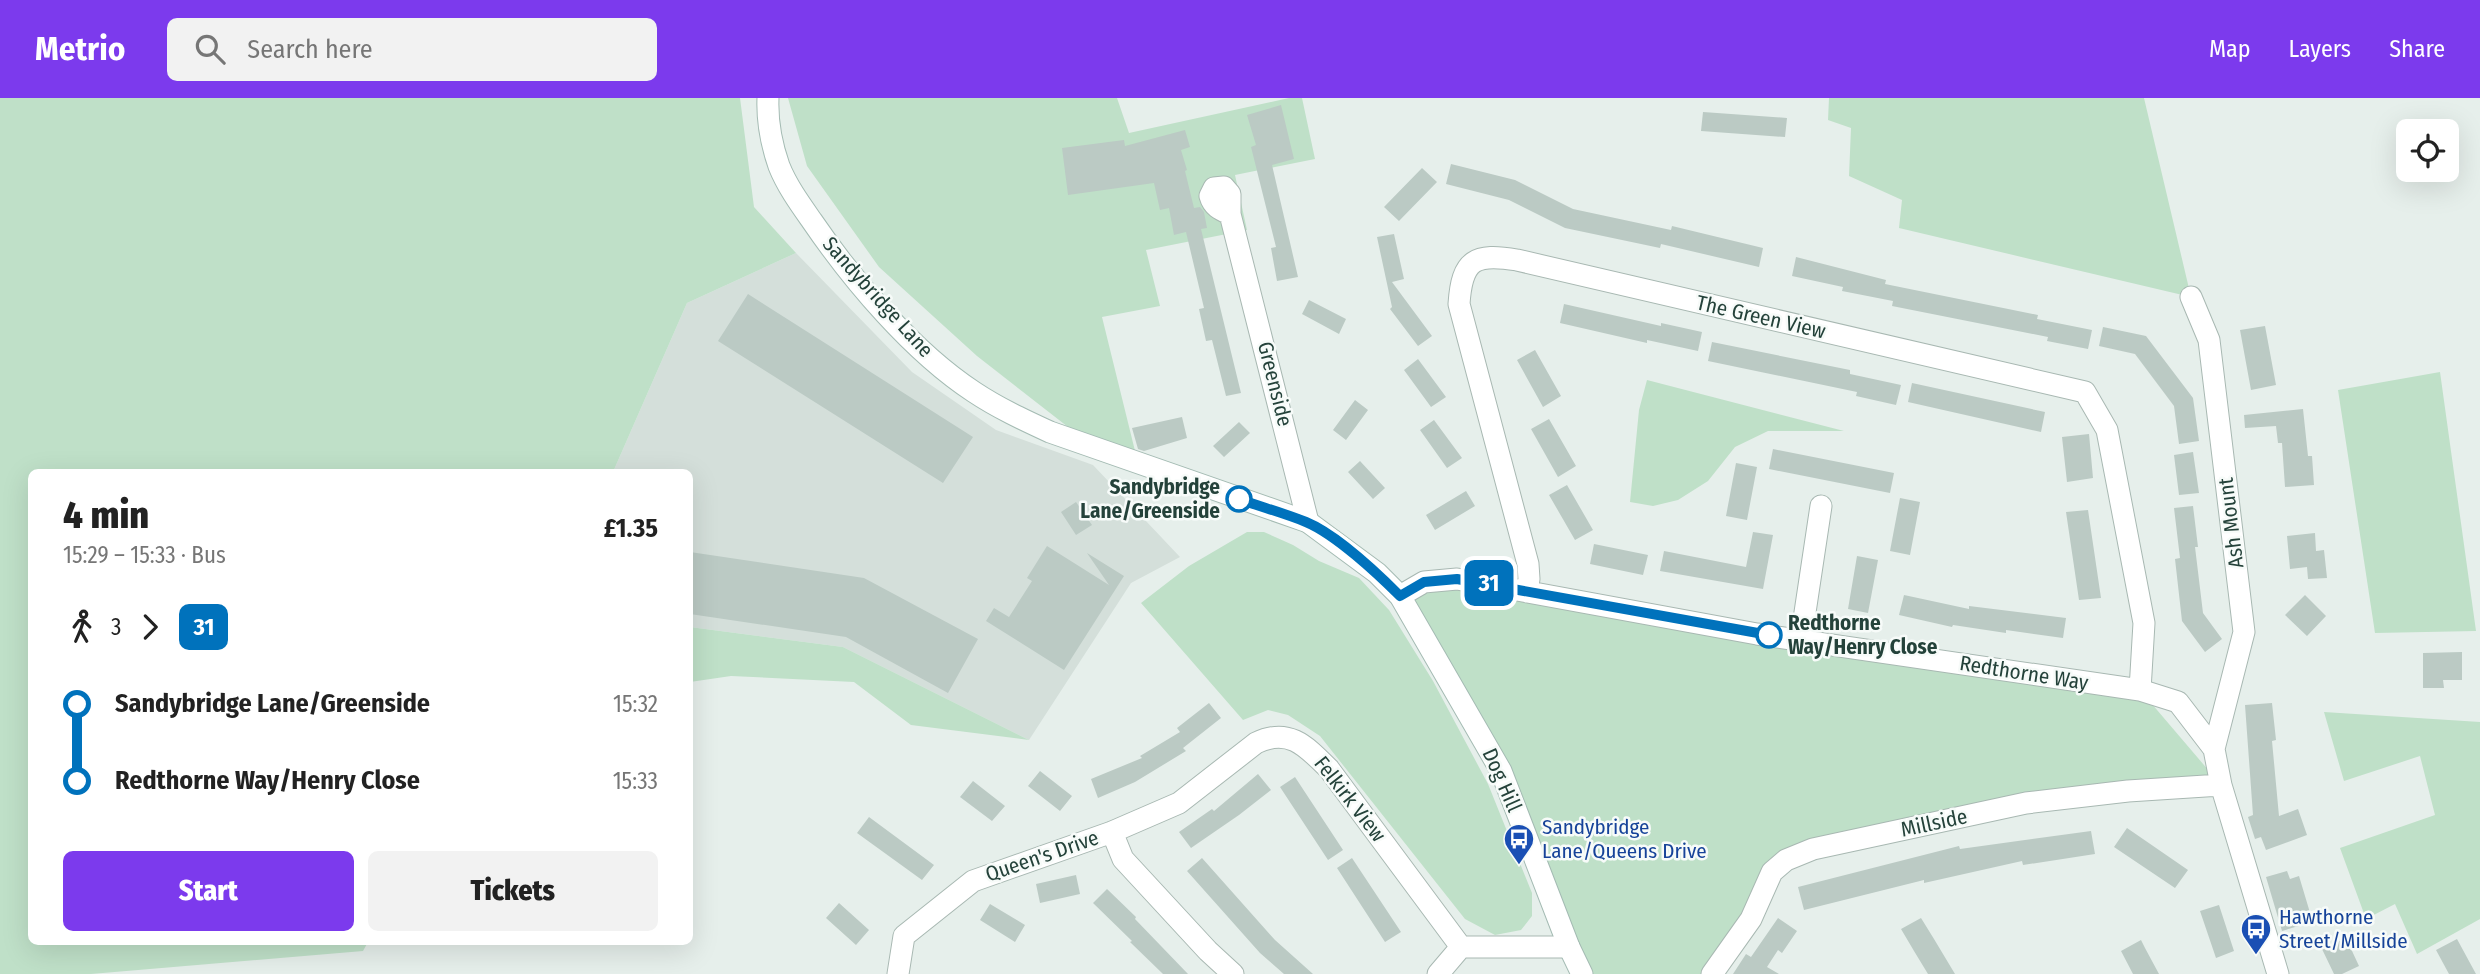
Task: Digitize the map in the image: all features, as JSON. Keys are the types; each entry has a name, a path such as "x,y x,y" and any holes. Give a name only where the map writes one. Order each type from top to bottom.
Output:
{"street":[{"name":"Sandybridge Lane","path":"768,98 767,121 780,168 811,220 855,277 917,346 972,391 1013,415 1050,432 1308,522 1368,565 1400,596"},
{"name":"Greenside","path":"1230,214 1308,522"},
{"name":"The Green View","path":"1527,592 1528,564 1459,304 1461,283 1467,267 1480,257 1493,256 1517,261 2085,392 2107,430 2144,623 2140,690"},
{"name":"Ash Mount","path":"2191,297 2209,340 2244,632 2214,749"},
{"path":"1801,639 1821,506"},
{"name":"Redthorne Way","path":"1400,596 1424,582 1443,579 1486,583 1757,634 2140,690 2178,702 2214,749"},
{"name":"Dog Hill","path":"1400,596 1501,771 1582,974"},
{"name":"Felkirk View","path":"1112,832 1179,803 1256,743 1269,737 1285,736 1307,746 1329,769 1461,947"},
{"path":"2214,749 2221,785 2278,974"},
{"name":"Millside","path":"1712,974 1751,919 1772,872 1786,860 1813,849 2026,803 2128,791 2221,785"},
{"path":"1112,832 1123,859 1208,951 1233,974"},
{"name":"Queen's Drive","path":"898,974 904,936 973,881 1112,832"},
{"path":"1438,974 1461,947 1569,947"}],"shaded area":[{"path":"796,253 912,372 996,430 1093,465 1180,557 1131,583 1029,740 843,647 693,627 693,469 614,469 687,303"}],"green space":[{"path":"0,98 740,98 754,207 796,253 687,303 614,469 28,469 28,945 366,945 363,951 91,974 0,974"},
{"path":"788,98 1117,98 1129,133 1289,98 1302,98 1315,159 1235,175 1247,230 1146,250 1160,306 1102,317 1136,455 1077,434 977,356 879,267 807,166"},
{"path":"1829,98 2144,98 2191,297 1899,228 1902,200 1849,176 1851,128 1828,120"},
{"path":"2440,372 2476,631 2375,633 2338,390"},
{"path":"1647,380 1844,431 1768,431 1735,447 1708,481 1678,500 1653,506 1630,502 1639,410"},
{"path":"1247,532 1264,532 1319,561 1359,578 1389,610 1433,681 1488,784 1532,893 1532,916 1521,930 1495,935 1465,919 1320,736 1288,715 1268,710 1243,720 1141,603 1189,566"},
{"path":"1424,582 2140,690 2221,785 2128,791 1786,861 1714,974 1582,974 1501,771 1400,596"},
{"path":"693,627 843,647 1029,740 911,725 854,682 731,676 693,682"},
{"path":"2324,712 2480,722 2480,919 2417,954 2395,904 2366,919 2340,848 2435,815 2420,756 2344,781"}],"building":[{"path":"1281,105 1294,159 1272,165 1298,277 1277,281 1271,248 1276,247 1251,147 1256,145 1247,115"},
{"path":"1703,112 1787,118 1785,137 1701,131"},
{"path":"1185,130 1190,147 1181,150 1187,170 1185,171 1194,208 1200,207 1204,212 1207,228 1201,229 1241,393 1226,396 1212,340 1206,341 1199,309 1204,308 1186,232 1174,235 1169,208 1160,210 1154,183 1068,195 1062,148 1124,140 1125,146"},
{"path":"1451,164 1515,180 1573,209 1671,230 1672,226 1763,248 1759,267 1661,244 1660,248 1565,228 1509,200 1446,184"},
{"path":"1422,168 1437,182 1399,221 1384,207"},
{"path":"1394,234 1404,279 1392,282 1432,336 1418,346 1390,309 1392,307 1377,237"},
{"path":"1796,257 1886,280 1885,284 2038,315 2037,319 2092,330 2088,349 2047,341 2048,337 1892,306 1893,301 1842,291 1843,287 1792,276"},
{"path":"748,294 973,437 943,483 718,341"},
{"path":"1309,300 1346,319 1339,334 1302,314"},
{"path":"1564,304 1661,326 1661,323 1702,332 1698,351 1647,340 1647,343 1560,323"},
{"path":"2265,326 2276,385 2251,390 2240,330"},
{"path":"2103,327 2146,336 2193,398 2199,441 2179,444 2174,406 2135,354 2099,346"},
{"path":"1712,342 1850,370 1850,374 1901,385 1896,405 1856,396 1857,392 1708,361"},
{"path":"1535,350 1561,396 1543,407 1517,360"},
{"path":"1418,359 1446,397 1431,407 1404,370"},
{"path":"1912,383 2045,412 2041,432 1908,402"},
{"path":"1355,400 1368,410 1346,440 1333,430"},
{"path":"2303,409 2308,456 2312,456 2314,485 2285,487 2282,443 2278,443 2276,426 2245,428 2244,415"},
{"path":"1182,417 1187,438 1144,451 1138,449 1132,428"},
{"path":"1549,419 1576,466 1558,477 1531,429"},
{"path":"1434,420 1462,458 1447,468 1420,430"},
{"path":"1239,422 1250,433 1224,457 1213,446"},
{"path":"2089,434 2093,478 2067,482 2062,437"},
{"path":"1773,449 1894,473 1890,493 1769,469"},
{"path":"2193,452 2199,493 2179,495 2174,455"},
{"path":"1360,461 1385,488 1373,499 1348,472"},
{"path":"1736,463 1757,467 1747,520 1726,516"},
{"path":"1567,485 1593,530 1575,540 1549,495"},
{"path":"1466,491 1475,506 1435,530 1426,515"},
{"path":"1900,498 1920,502 1910,555 1890,551"},
{"path":"1076,502 1092,525 1076,535 1061,512"},
{"path":"2193,506 2203,613 2222,639 2205,652 2182,621 2175,559 2180,558 2174,508"},
{"path":"2088,510 2101,598 2079,600 2066,512"},
{"path":"1753,532 1773,535 1763,589 1660,571 1664,551 1746,567"},
{"path":"2315,533 2316,551 2324,550 2327,578 2308,579 2307,567 2290,569 2287,536"},
{"path":"1594,544 1648,555 1643,575 1590,564"},
{"path":"1047,546 1109,585 1087,553 1124,576 1064,670 986,621 994,608 1009,617 1032,581 1027,578"},
{"path":"693,552 864,578 978,639 948,693 846,637 693,614"},
{"path":"1857,556 1878,560 1868,613 1848,609"},
{"path":"1904,595 1969,609 1969,606 2066,618 2063,638 2006,630 2006,633 1952,627 1899,615"},
{"path":"2305,595 2326,616 2307,636 2285,615"},
{"path":"2462,652 2462,680 2443,680 2444,688 2423,688 2423,653"},
{"path":"1209,703 1221,718 1183,748 1186,751 1135,782 1098,798 1091,779 1142,758 1140,756 1180,732 1177,728"},
{"path":"2272,703 2276,740 2272,741 2279,816 2298,809 2307,835 2266,850 2261,837 2255,839 2248,817 2253,815 2245,705"},
{"path":"1040,771 1072,796 1060,811 1028,786"},
{"path":"1258,774 1271,790 1191,848 1179,832 1212,809 1214,811"},
{"path":"1295,777 1343,850 1328,860 1280,787"},
{"path":"973,781 1005,806 992,821 960,797"},
{"path":"869,817 934,865 922,880 857,833"},
{"path":"2127,828 2188,870 2175,888 2114,847"},
{"path":"2091,831 2095,854 2023,865 2022,861 1924,883 1924,880 1804,910 1798,887 1959,846 1960,849"},
{"path":"1202,858 1275,940 1313,974 1284,974 1260,953 1187,871"},
{"path":"1352,858 1401,932 1385,942 1337,868"},
{"path":"2287,871 2290,879 2299,876 2311,916 2303,918 2305,924 2282,931 2266,877"},
{"path":"1076,875 1080,894 1040,903 1036,884"},
{"path":"1107,889 1188,974 1163,974 1130,942 1132,941 1093,903"},
{"path":"839,903 869,930 856,945 826,918"},
{"path":"990,904 1025,925 1015,942 980,920"},
{"path":"2219,905 2234,951 2216,958 2200,911"},
{"path":"1778,918 1797,931 1782,953 1778,950 1767,967 1779,974 1733,974 1746,954 1751,957"},
{"path":"1921,918 1955,974 1928,974 1914,951 1901,929"},
{"path":"2346,938 2359,966 2342,974 2334,974 2322,949"},
{"path":"2457,939 2476,974 2449,974 2436,950"},
{"path":"2141,940 2159,974 2133,974 2121,951"}],"bus line":[{"name":"31","path":"1239,499 1308,522 1349,550 1400,596 1424,582 1457,579 1769,635"}],"place":[{"name":"Sandybridge Lane/Greenside","path":"1239,499"},
{"name":"Redthorne Way/Henry Close","path":"1769,635"},
{"name":"Sandybridge Lane/Queens Drive","path":"1519,866"},
{"name":"Hawthorne Street/Millside","path":"2256,956"}]}
